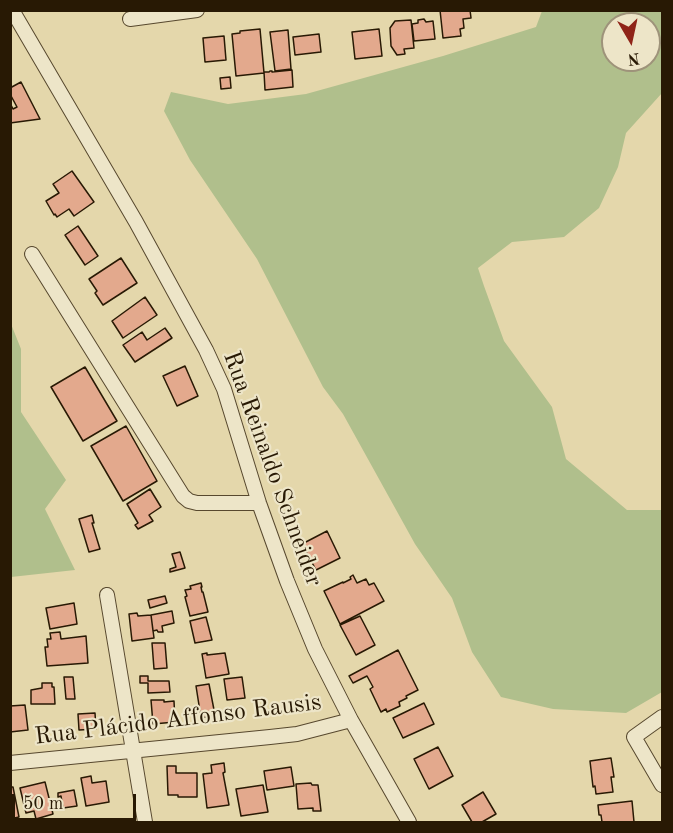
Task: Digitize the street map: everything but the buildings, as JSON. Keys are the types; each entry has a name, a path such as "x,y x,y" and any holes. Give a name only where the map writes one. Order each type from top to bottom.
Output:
{"street":[{"name":"Rua Reinaldo Schneider","path":"12,10 17,32 136,222 206,350 224,388 259,502 311,640 351,720 409,822"},
{"path":"130,19 197,10"},
{"path":"32,254 183,496 189,501 197,502 259,502"},
{"path":"106,595 145,822"},
{"path":"663,717 634,737 663,785"},
{"name":"Rua Plácido Affonso Rausis","path":"10,763 297,734 351,720"}],"green space":[{"path":"542,11 662,11 662,93 626,133 618,167 599,208 564,237 512,242 478,268 504,341 552,407 566,459 627,510 662,510 662,692 626,713 553,709 501,697 472,652 452,598 415,544 343,414 323,387 257,259 190,160 164,111 171,92 228,104 306,94 443,56 536,27"},
{"path":"11,324 21,349 21,412 66,480 45,509 75,570 11,577"}]}
